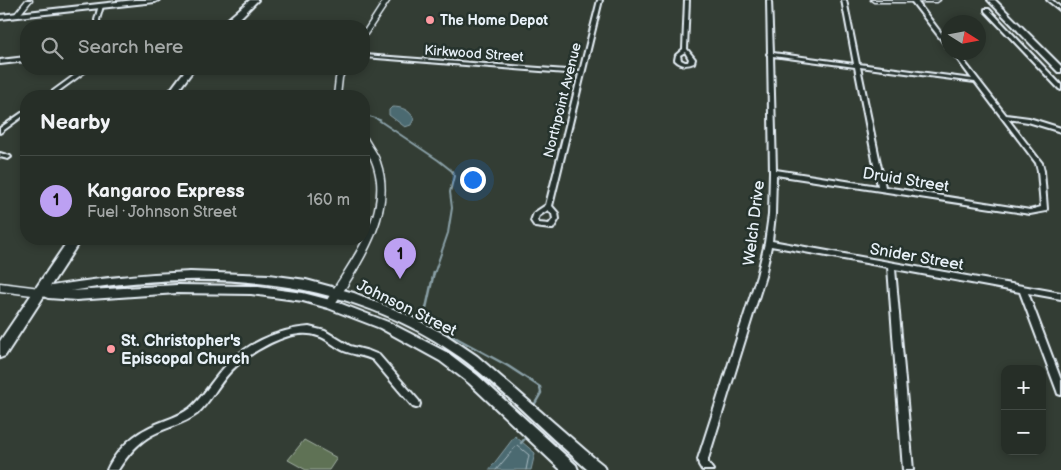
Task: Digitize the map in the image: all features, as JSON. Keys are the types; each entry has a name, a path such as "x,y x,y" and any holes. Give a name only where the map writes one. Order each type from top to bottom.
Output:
{"main road":[{"path":"0,17 155,0"},
{"path":"234,20 254,0"},
{"path":"991,0 1061,70"},
{"path":"999,0 1061,62"},
{"path":"227,20 245,1"},
{"path":"174,90 186,75"},
{"path":"0,352 72,245"},
{"name":"Johnson Street","path":"40,292 79,285 122,281 210,278 290,282 338,292 400,317 455,347 483,367 598,470"},
{"name":"Johnson Street","path":"40,292 76,296 177,289 252,290 294,295 330,304 384,325 444,357 473,379 571,470"}],"street":[{"path":"16,16 29,0"},
{"path":"370,26 387,0"},
{"name":"Northpoint Avenue","path":"549,206 600,0"},
{"path":"685,49 687,0"},
{"name":"Welch Drive","path":"708,470 704,465 704,458 761,276 772,215 773,172 769,0"},
{"path":"844,0 882,189"},
{"path":"874,0 937,0"},
{"path":"1049,0 1061,10"},
{"path":"914,1 941,36"},
{"path":"97,20 101,6"},
{"path":"987,10 1061,88"},
{"path":"769,54 976,81"},
{"name":"Kirkwood Street","path":"370,56 582,73"},
{"path":"0,62 20,60"},
{"path":"960,60 1004,117 1029,120 1061,130"},
{"path":"57,90 78,75"},
{"path":"338,90 340,75"},
{"path":"0,131 20,116"},
{"name":"Druid Street","path":"773,172 1035,212 1044,209 1042,171 1039,163 1004,117"},
{"path":"370,149 380,171 382,187 380,204 370,233"},
{"path":"0,156 8,158"},
{"name":"Snider Street","path":"768,243 1061,296"},
{"path":"330,304 364,245"},
{"path":"891,265 908,470"},
{"name":"Johnson Street","path":"0,288 40,292"},
{"path":"1023,289 1061,392"},
{"path":"112,470 126,450 142,436 180,420 198,406 220,376 237,360 274,338 293,332 310,330 318,332 332,338 348,349 379,359 416,404"}],"green space":[{"path":"304,440 337,458 329,470 306,470 288,460"}],"water":[{"path":"392,107 408,111 414,119 411,125 405,127 389,115 389,110"},
{"path":"515,436 535,453 531,470 489,470"}],"waterway":[{"path":"370,117 381,120"},
{"path":"377,119 438,160 452,171 454,176 450,192 452,208 448,233 434,274"},
{"path":"434,272 425,313 438,328 508,366 540,387 541,393 533,407"},
{"path":"521,443 528,435"}],"place":[{"name":"The Home Depot","path":"430,20"},
{"name":"Kangaroo Express","path":"400,279"},
{"name":"St. Christopher's Episcopal Church","path":"111,349"}]}
